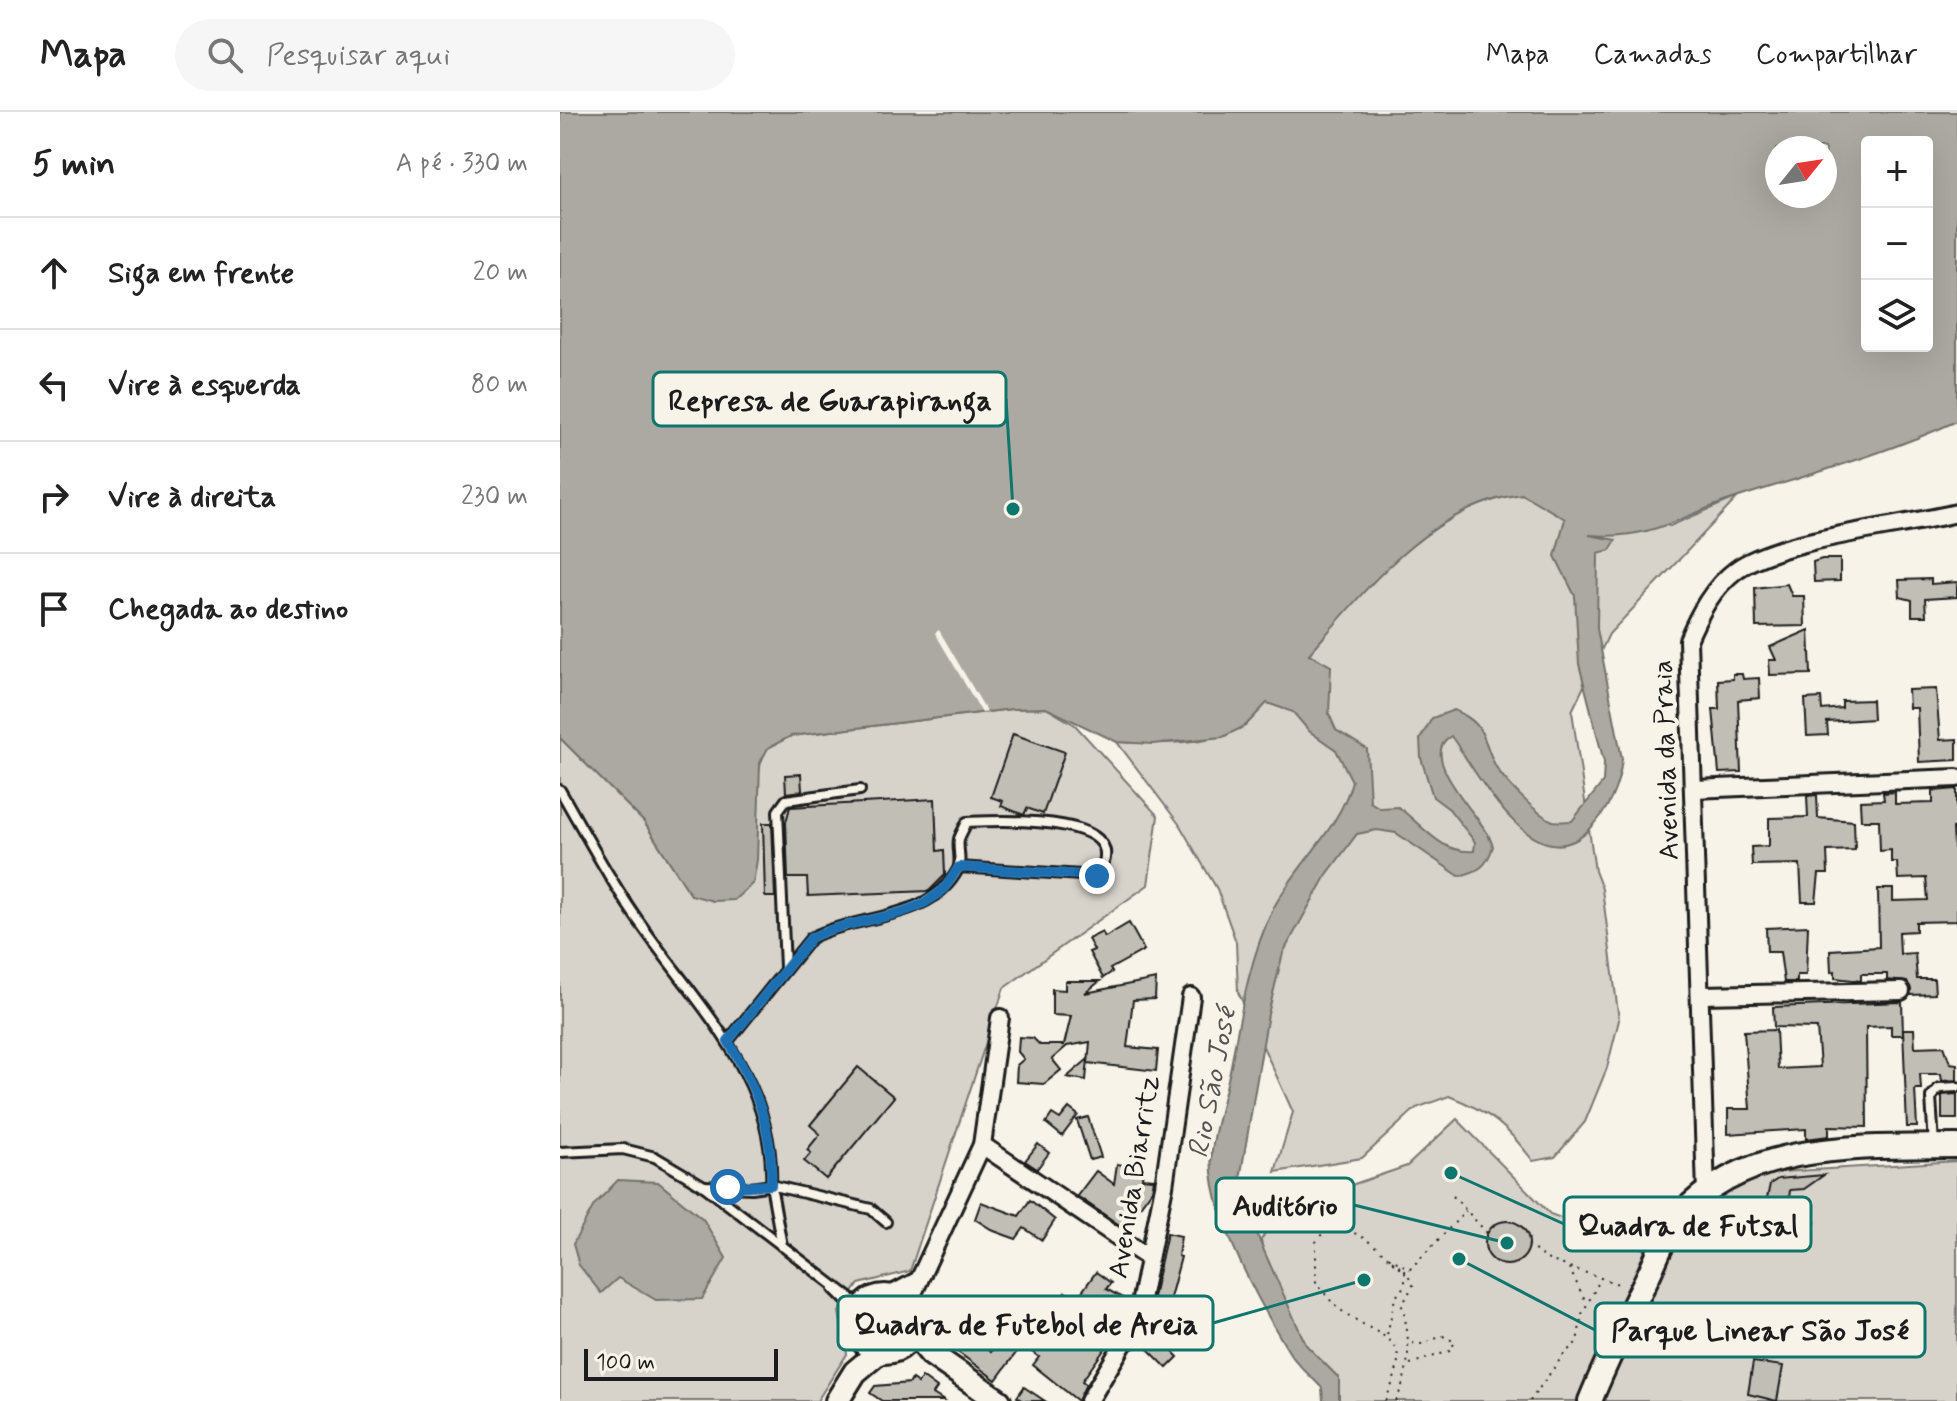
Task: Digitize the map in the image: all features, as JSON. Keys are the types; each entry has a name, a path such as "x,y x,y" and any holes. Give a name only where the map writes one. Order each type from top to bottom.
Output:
{"main road":[{"path":"1590,1401 1677,1219 1706,1193 1755,1168 1815,1151 1957,1146"},
{"path":"870,1346 856,1327 860,1310 869,1300 898,1301 908,1339 999,1401"},
{"path":"837,1401 870,1346 908,1339"}],"street":[{"name":"Avenida da Praia","path":"1706,1193 1688,640 1710,597 1723,581 1753,561 1804,544 1957,513"},
{"path":"1694,789 1957,778"},
{"path":"1701,995 1901,991"},
{"name":"Avenida Biarritz","path":"1089,1401 1131,1331 1140,1304 1164,1186 1191,997"},
{"path":"898,1301 919,1280 982,1145 1000,1018"},
{"path":"982,1145 1149,1258"}],"lane":[{"path":"560,790 644,928 728,1041 757,1094 773,1153 771,1185 782,1246"},
{"path":"785,968 778,811 781,804 793,798 860,790"},
{"path":"728,1041 811,938 827,929 905,910 941,891 959,867 959,839 967,822 1031,820 1075,828 1087,831 1100,843 1104,854 1103,867 1097,876 959,867"},
{"path":"1934,1146 1931,1097 1939,1088 1957,1087"},
{"path":"560,1152 623,1149 642,1153 704,1186 860,1310"},
{"path":"704,1186 752,1188 771,1185 871,1209 886,1222"}],"path":[{"path":"1453,1196 1487,1233"},
{"path":"1396,1401 1408,1367 1409,1343 1402,1306 1413,1285 1406,1272 1388,1257 1410,1269 1466,1211"},
{"path":"1385,1401 1398,1365 1396,1347 1387,1335 1340,1310 1316,1283 1316,1242 1328,1226 1349,1228 1361,1234 1405,1273 1405,1285 1395,1298 1387,1335"},
{"path":"1528,1245 1540,1256 1640,1291"},
{"path":"1569,1267 1587,1304"},
{"path":"1530,1401 1564,1354 1577,1342 1578,1328 1587,1304 1601,1278"},
{"path":"1408,1367 1412,1362 1450,1351 1455,1342 1443,1336 1421,1344 1409,1343"}],"shaded area":[{"path":"560,112 1957,112 1957,421 1877,453 1721,503 1651,530 1612,536 1589,535 1616,540 1610,550 1598,553 1597,629 1622,759 1616,788 1602,814 1589,830 1568,843 1548,843 1528,833 1491,795 1451,736 1442,745 1441,756 1452,784 1488,834 1493,846 1485,863 1477,870 1459,876 1396,833 1377,830 1357,834 1325,877 1283,953 1268,1014 1240,1179 1260,1242 1306,1345 1339,1378 1339,1401 1323,1401 1322,1388 1292,1357 1264,1308 1226,1226 1212,1173 1214,1138 1259,944 1273,909 1338,815 1352,781 1336,750 1309,731 1293,712 1267,703 1245,726 1223,737 1153,744 1117,742 1046,708 1012,709 791,736 768,748 760,763 757,860 753,883 734,900 713,901 691,895 644,822 560,738","holes":["1522,494 1565,519 1555,556 1575,596 1579,664 1604,762 1603,782 1572,821 1553,821 1529,804 1504,778 1481,731 1472,720 1454,710 1432,718 1420,739 1421,758 1433,797 1449,809 1475,842 1474,851 1462,851 1441,843 1398,807 1380,808 1370,802 1367,749 1336,730 1329,714 1331,666 1309,654 1377,578 1430,532 1458,514 1489,501"]},
{"path":"1522,494 1544,505 1670,526 1738,497 1609,634 1572,711 1595,871 1602,889 1619,1020 1607,1068 1585,1122 1555,1157 1533,1161 1497,1121 1449,1096 1416,1108 1362,1158 1275,1172 1293,1112 1238,992 1236,942 1217,889 1179,824 1117,742 1199,740 1245,726 1335,622 1403,553 1440,525 1480,505"},
{"path":"1046,708 1075,725 1158,816 1148,885 1004,988 910,1271 859,1284 839,1312 847,1354 817,1401 560,1401 560,738 644,822 691,895 753,883 759,771 768,747 773,744 791,736 1012,709"},
{"path":"1457,1119 1550,1214 1655,1253 1585,1401 1334,1401 1266,1264 1261,1240 1270,1225 1322,1195 1407,1166"},
{"path":"1957,1161 1957,1401 1595,1401 1695,1204 1763,1173"},
{"path":"618,1180 658,1182 703,1219 726,1258 702,1299 656,1300 618,1278 601,1293 579,1265 573,1244 594,1205"}],"pier":[{"path":"939,630 987,712 982,713 935,633"}],"building":[{"path":"1840,559 1840,581 1814,582 1813,562"},
{"path":"1931,579 1931,584 1957,582 1957,597 1925,599 1926,616 1912,616 1912,600 1900,597 1899,580"},
{"path":"1787,584 1792,596 1804,596 1805,626 1756,627 1755,588"},
{"path":"1809,630 1811,674 1770,675 1769,660 1776,660 1770,647"},
{"path":"1733,674 1742,674 1743,679 1759,678 1760,698 1738,700 1741,772 1719,773 1713,709 1719,709 1718,680 1733,679"},
{"path":"1936,689 1940,740 1957,739 1957,760 1919,762 1917,708 1909,708 1908,690"},
{"path":"1821,698 1822,710 1842,708 1842,701 1872,700 1873,719 1827,722 1828,735 1807,736 1805,699"},
{"path":"1013,734 1065,752 1043,814 1027,808 1024,815 1001,806 1003,801 991,797"},
{"path":"801,774 802,791 786,793 785,775"},
{"path":"1957,789 1957,828 1953,828 1954,848 1957,848 1957,921 1916,922 1916,931 1899,932 1900,954 1915,953 1917,979 1934,979 1935,994 1911,995 1907,982 1887,980 1887,974 1861,974 1861,981 1835,978 1835,971 1831,972 1830,950 1879,947 1878,889 1893,889 1893,901 1928,900 1926,878 1898,879 1897,862 1891,862 1891,850 1880,851 1879,820 1861,820 1860,801 1884,800 1883,793 1895,792 1895,804 1933,803 1933,791"},
{"path":"1817,795 1818,818 1854,821 1855,850 1827,851 1828,874 1819,874 1816,902 1802,902 1800,864 1752,865 1751,847 1769,846 1769,818 1808,817 1807,796"},
{"path":"935,799 937,851 944,850 945,875 929,891 808,896 807,878 788,878 786,822 790,807"},
{"path":"763,823 772,823 775,897 765,897"},
{"path":"1129,923 1144,950 1110,969 1112,972 1103,978 1089,952 1094,950 1088,939 1102,932 1105,937"},
{"path":"1808,926 1806,975 1797,975 1797,982 1784,982 1780,952 1767,952 1766,928"},
{"path":"1156,979 1155,999 1133,1000 1127,1047 1158,1050 1156,1071 1088,1063 1090,1042 1067,1046 1052,1059 1061,1070 1044,1084 1016,1082 1017,1065 1024,1059 1018,1052 1019,1037 1033,1038 1040,1045 1064,1045 1071,1016 1052,1015 1052,989 1065,990 1065,981 1100,981 1085,993"},
{"path":"1902,1002 1903,1035 1891,1035 1891,1026 1866,1027 1867,1127 1829,1126 1829,1136 1806,1139 1806,1129 1728,1134 1728,1109 1750,1109 1744,1031 1776,1030 1778,1069 1820,1067 1817,1028 1774,1027 1773,1007"},
{"path":"1903,1029 1914,1029 1915,1047 1944,1046 1950,1063 1957,1064 1957,1080 1942,1081 1941,1074 1920,1074 1921,1089 1915,1089 1917,1127 1907,1127"},
{"path":"1088,1059 1086,1080 1067,1077"},
{"path":"858,1067 894,1097 826,1179 804,1161 811,1153 807,1150 820,1134 810,1125"},
{"path":"1957,1094 1957,1119 1942,1119 1942,1095"},
{"path":"1069,1108 1078,1115 1062,1136 1046,1123 1052,1114 1060,1119"},
{"path":"1088,1117 1101,1157 1090,1160 1077,1120"},
{"path":"1038,1144 1049,1153 1037,1169 1025,1161"},
{"path":"1117,1164 1143,1168 1142,1178 1154,1179 1152,1190 1124,1228 1077,1196 1096,1171 1114,1184"},
{"path":"1824,1175 1804,1189 1790,1190 1787,1216 1815,1222 1810,1242 1760,1231 1770,1184 1778,1179"},
{"path":"1030,1200 1055,1220 1042,1240 1024,1228 1016,1239 994,1231 975,1219 981,1202 1019,1216"},
{"path":"1507,1221 1522,1228 1529,1243 1522,1258 1507,1265 1492,1258 1485,1243 1492,1228"},
{"path":"1167,1233 1181,1236 1178,1256 1181,1257 1167,1309 1159,1307 1153,1331 1178,1357 1167,1368 1141,1342 1133,1349 1155,1307 1151,1306"},
{"path":"1096,1272 1111,1283 1106,1289 1128,1301 1121,1326 1082,1381 1086,1384 1078,1401 1033,1365 1039,1357 1022,1345 996,1380 955,1350 966,1335 991,1352 1006,1330 1001,1327 1015,1307 1024,1308 1030,1300 1047,1317 1065,1292 1076,1300"},
{"path":"1753,1362 1783,1366 1777,1401 1748,1394"},
{"path":"922,1377 937,1388 933,1394 944,1401 882,1401 870,1393 875,1386 910,1383 912,1379 918,1383"},
{"path":"1024,1387 1045,1401 1023,1401 1017,1397"}],"place":[{"name":"Represa de Guarapiranga","path":"1013,509"},
{"name":"Quadra de Futsal","path":"1451,1173"},
{"name":"Auditório","path":"1507,1243"},
{"name":"Parque Linear São José","path":"1459,1259"},
{"name":"Quadra de Futebol de Areia","path":"1364,1280"}],"route":[{"path":"728,1187 771,1185 773,1153 757,1094 728,1041 811,938 827,929 905,910 931,898 941,891 959,867 1097,876"}],"water label":[{"name":"Rio São José","path":"1213,1083"}]}
